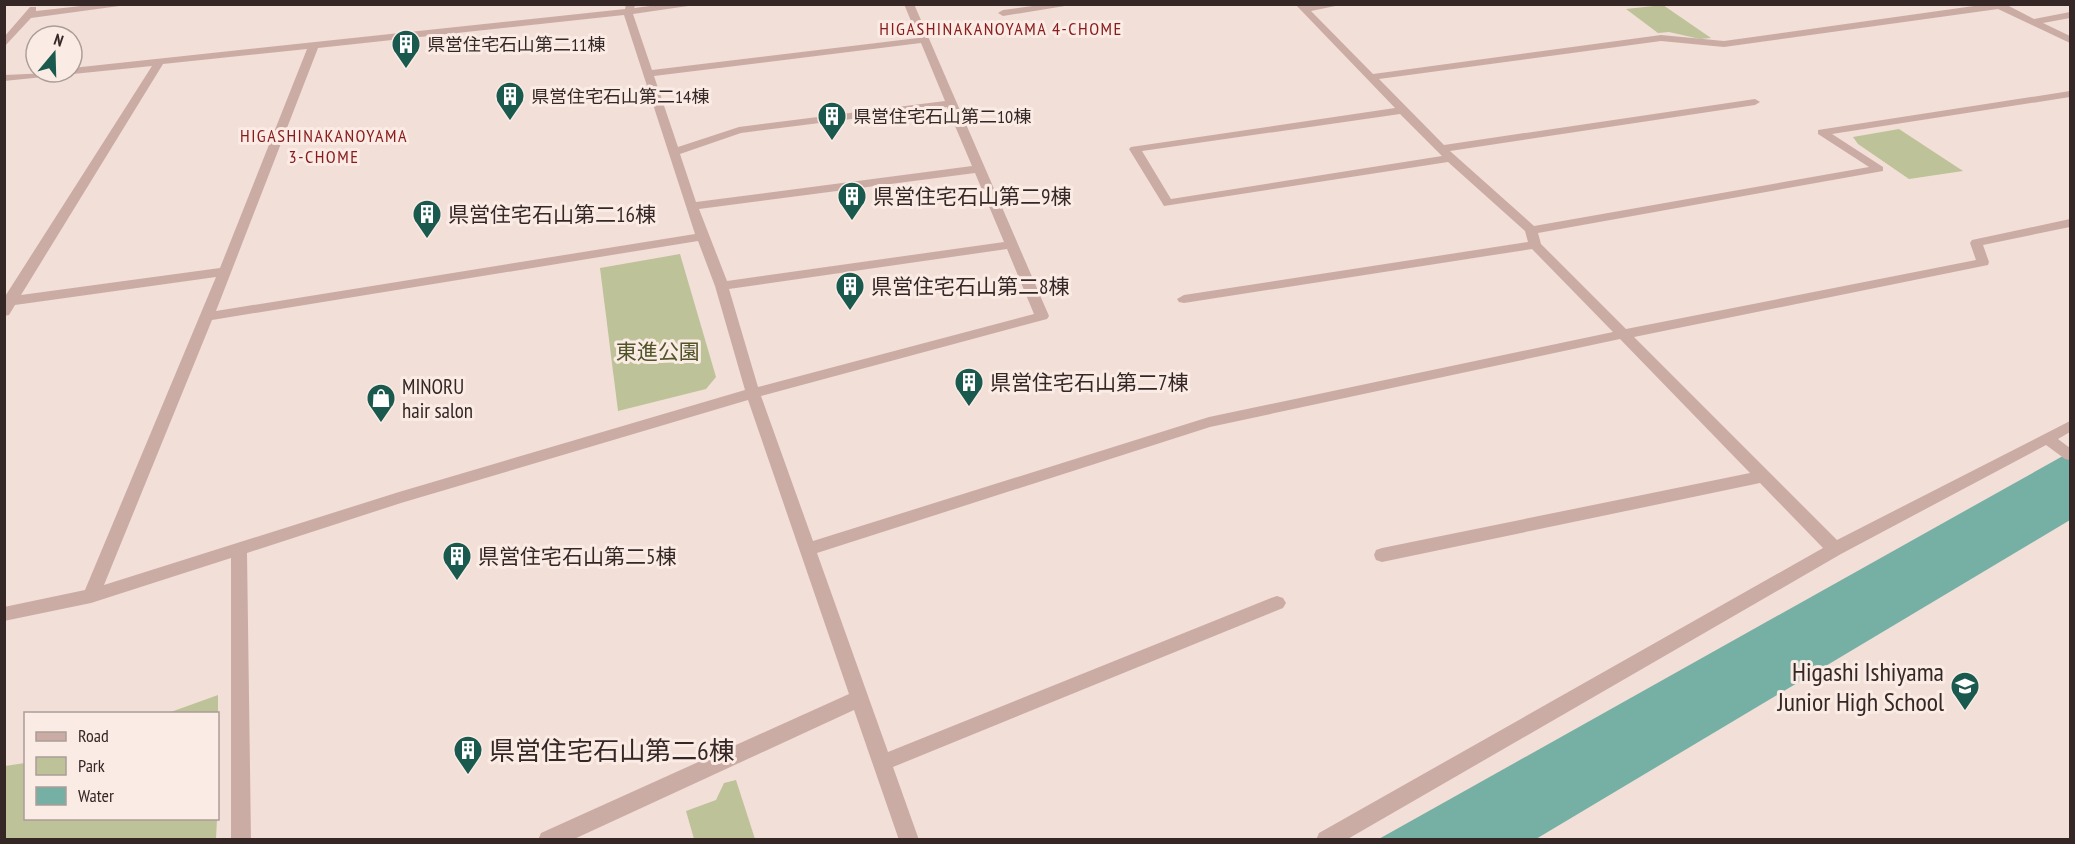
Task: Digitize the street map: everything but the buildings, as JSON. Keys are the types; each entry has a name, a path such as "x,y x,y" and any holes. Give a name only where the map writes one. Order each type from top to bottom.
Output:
{"street":[{"path":"4,44 37,4"},
{"path":"29,15 130,4"},
{"path":"84,70 629,9 698,4"},
{"path":"4,614 91,596 239,548 753,393 1042,316 909,4"},
{"path":"1003,13 1073,4"},
{"path":"1301,7 1341,4"},
{"path":"1371,77 1661,38 1724,44 1997,5 2070,40"},
{"path":"1301,7 1445,153 1530,230 1535,245 1835,549"},
{"path":"629,9 702,237 722,286 753,393 909,840"},
{"path":"2032,22 2070,15"},
{"path":"648,74 924,40"},
{"path":"91,596 207,317 314,45"},
{"path":"7,305 159,62"},
{"path":"4,78 24,76"},
{"path":"1530,230 1879,169 1822,132 2070,94"},
{"path":"1403,110 1135,149 1168,203 1445,153 1755,102"},
{"path":"674,152 740,130 951,103"},
{"path":"692,206 979,169"},
{"path":"808,549 1209,422 1624,334 1983,262 1976,243 2070,223"},
{"path":"207,317 702,237"},
{"path":"722,286 1011,245"},
{"path":"1184,299 1535,245"},
{"path":"7,305 223,272"},
{"path":"1326,840 1835,549 2070,426"},
{"path":"2046,438 2068,453"},
{"path":"1382,555 1763,476"},
{"path":"239,548 241,840"},
{"path":"882,763 1277,603"},
{"path":"548,840 860,698"}],"green space":[{"path":"1663,5 1711,38 1700,39 1669,32 1658,33 1626,9"},
{"path":"1899,129 1963,171 1909,179 1858,144 1853,137"},
{"name":"東進公園","path":"680,254 716,377 706,389 618,411 600,268"},
{"path":"218,695 218,712 171,712"},
{"path":"24,763 24,820 217,820 216,839 5,839 5,766"},
{"path":"736,780 755,839 694,839 686,811 716,800 724,783"}],"water":[{"path":"2070,452 2070,520 1536,839 1377,840"}],"place":[{"name":"県営住宅石山第二11棟","path":"406,70"},
{"name":"県営住宅石山第二14棟","path":"510,122"},
{"name":"県営住宅石山第二10棟","path":"832,142"},
{"name":"県営住宅石山第二9棟","path":"852,222"},
{"name":"県営住宅石山第二16棟","path":"427,240"},
{"name":"県営住宅石山第二8棟","path":"850,312"},
{"name":"県営住宅石山第二7棟","path":"969,408"},
{"name":"MINORU hair salon","path":"381,424"},
{"name":"県営住宅石山第二5棟","path":"457,582"},
{"name":"Higashi Ishiyama Junior High School","path":"1965,712"},
{"name":"県営住宅石山第二6棟","path":"468,776"}],"district":[{"name":"HIGASHINAKANOYAMA 4-CHOME","path":"1001,28"},
{"name":"HIGASHINAKANOYAMA 3-CHOME","path":"324,145"}]}
